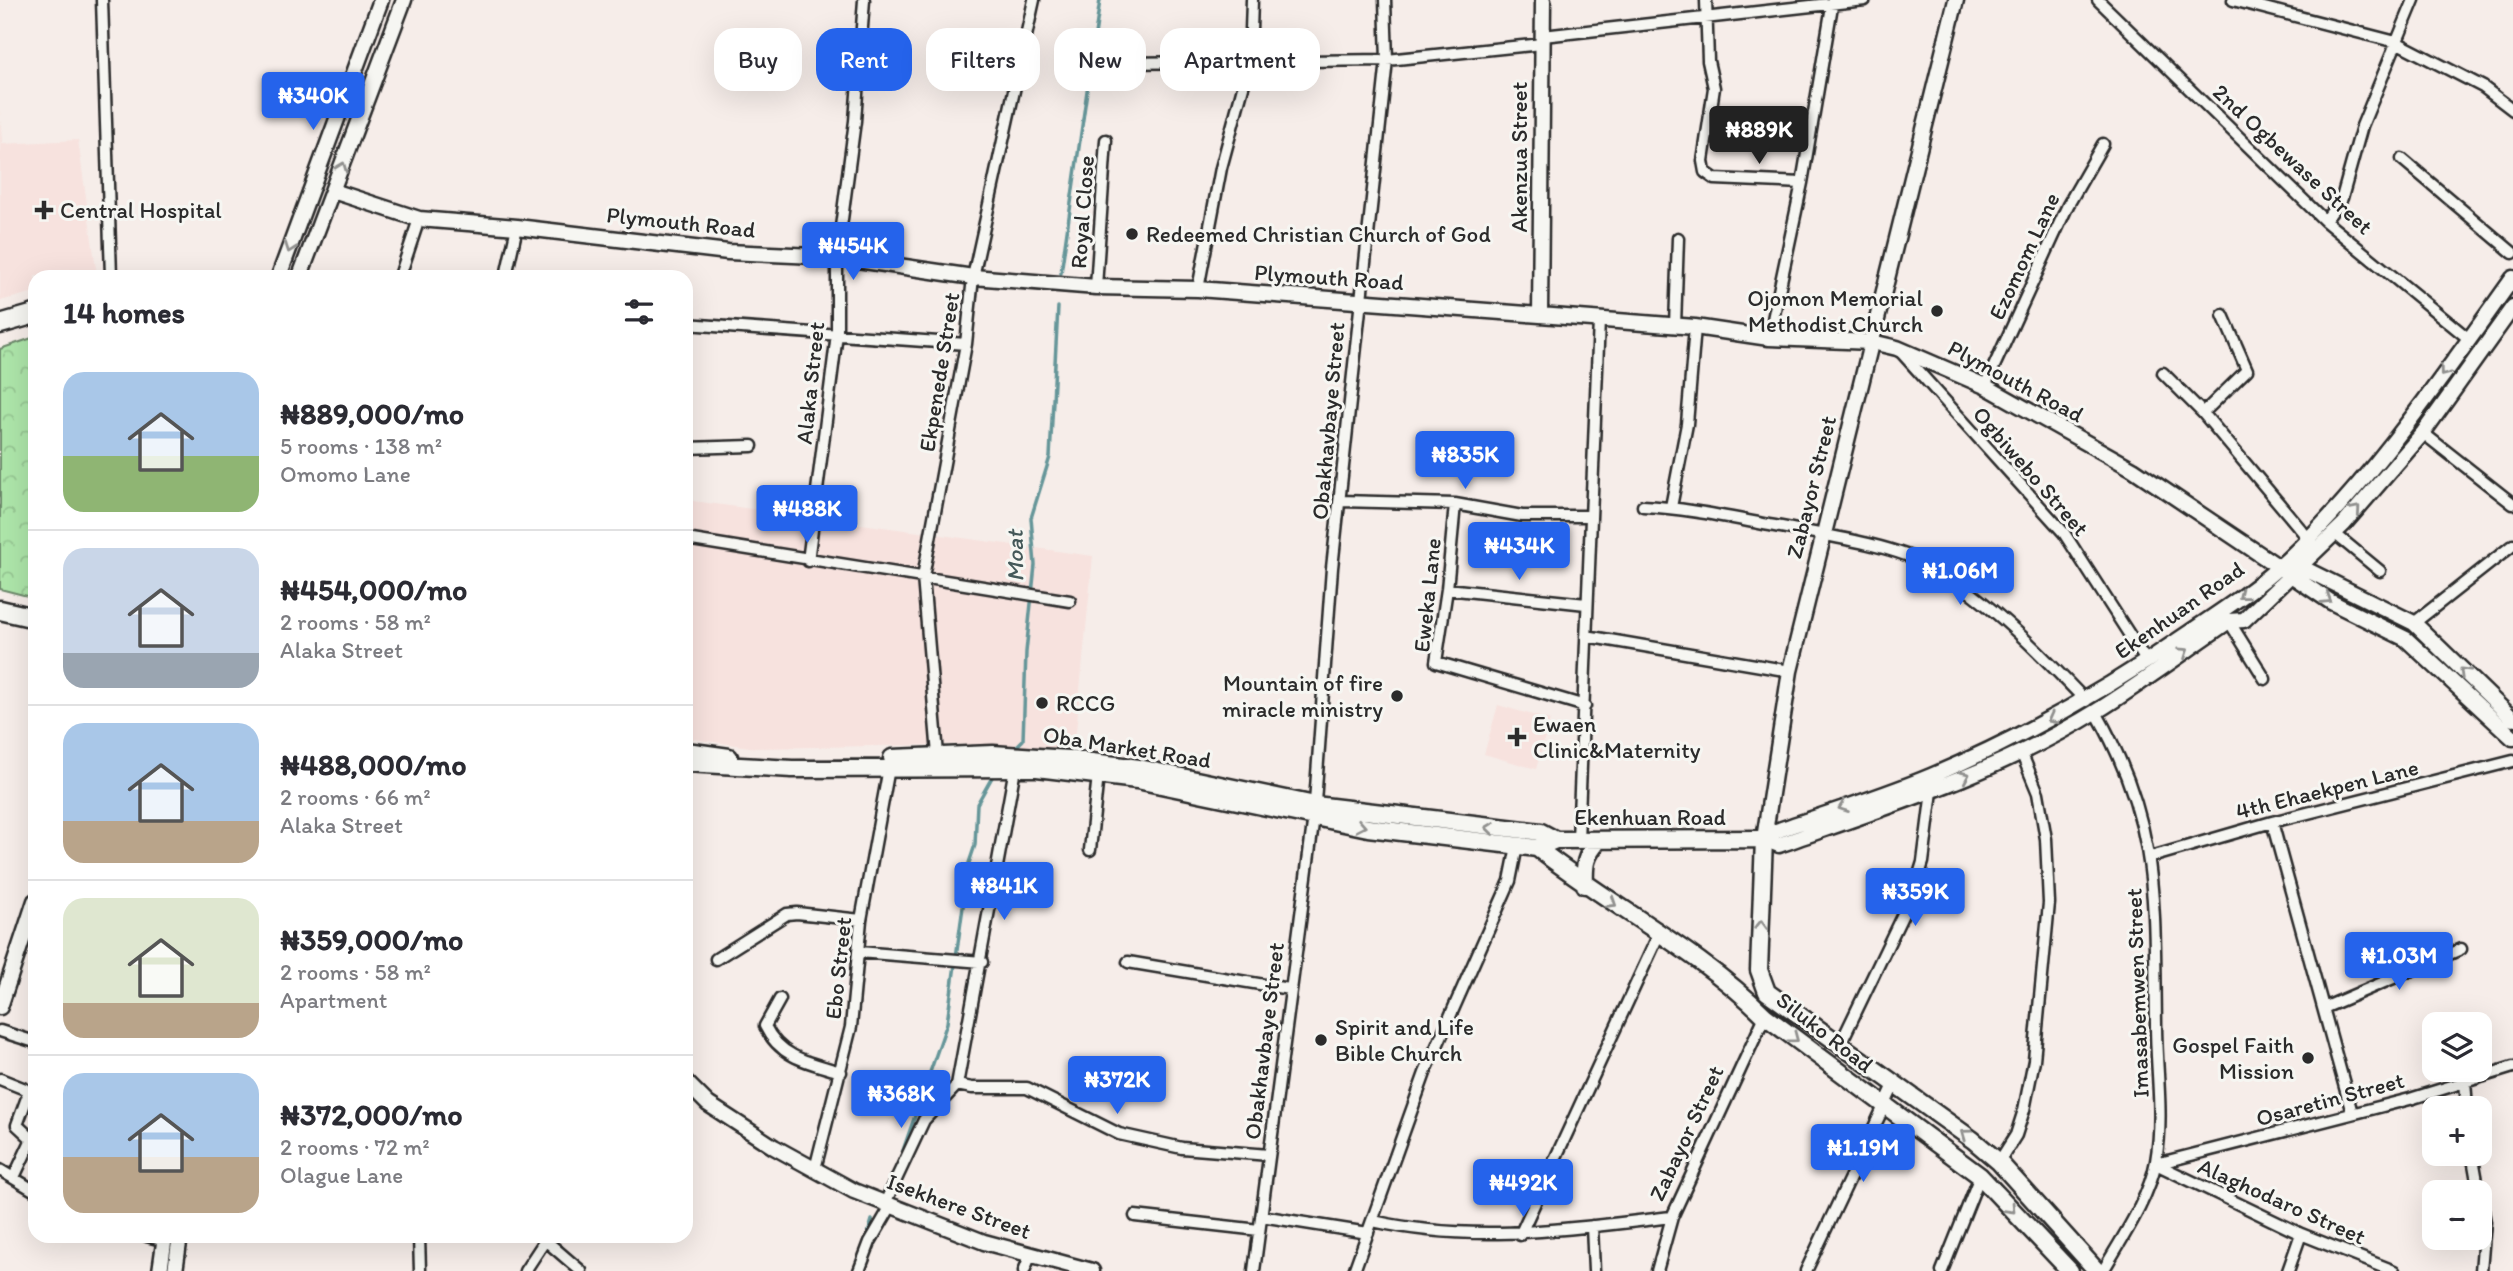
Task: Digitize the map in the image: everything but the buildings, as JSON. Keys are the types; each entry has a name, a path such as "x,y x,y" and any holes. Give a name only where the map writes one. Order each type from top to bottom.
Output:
{"highway":[{"path":"0,324 28,316"},
{"path":"0,610 28,616"}],"main road":[{"name":"Oba Market Road","path":"693,752 791,759 938,755 1038,756 1127,766 1315,810 1368,828 1537,848"},
{"name":"Oba Market Road","path":"693,763 792,769 1015,768 1098,775 1315,810 1541,832 1556,840"},
{"name":"Ekenhuan Road","path":"1537,848 1556,840 1763,839"},
{"name":"Zabayor Street","path":"1763,839 1759,970 1767,992"},
{"path":"1584,885 1583,863 1599,840"},
{"name":"Siluko Road","path":"1537,848 1584,885 1737,988 1765,1016 1980,1176 2070,1271"},
{"name":"Siluko Road","path":"1767,992 1999,1162 2097,1271"}],"street":[{"path":"102,0 111,270"},
{"path":"281,270 381,0"},
{"path":"302,270 404,0"},
{"name":"Alaka Street","path":"808,561 837,334 837,257 855,121 864,0"},
{"name":"Ekpenede Street","path":"938,755 923,577 966,344 973,277 1034,0"},
{"path":"1251,28 1252,0"},
{"name":"Obakhavbaye Street","path":"1254,1271 1289,989 1315,810 1326,646 1359,302 1387,60 1385,0"},
{"name":"Akenzua Street","path":"1540,315 1543,0"},
{"path":"1706,0 1708,61 1714,88 1703,162 1706,172 1715,179 1802,183"},
{"path":"1320,60 1387,60 1706,16 1833,1 1865,0"},
{"name":"Zabayor Street","path":"1763,839 1790,671 1956,0"},
{"name":"2nd Ogbewase Street","path":"2098,0 2325,221 2469,339"},
{"path":"2233,0 2396,42 2483,87 2513,110"},
{"path":"2325,221 2342,198 2362,126 2414,0"},
{"path":"1769,338 1802,183 1833,1"},
{"path":"1198,289 1221,168 1242,91"},
{"name":"Royal Close","path":"1096,287 1106,140"},
{"name":"Ezomom Lane","path":"1985,386 2068,205 2103,144"},
{"path":"2402,159 2513,253"},
{"name":"Plymouth Road","path":"333,191 419,219 517,227 728,252 837,257 973,277 1096,287 1198,289 1695,327 1769,338 1872,342 1897,348 1985,386 2133,469 2285,566"},
{"path":"402,270 419,219"},
{"path":"507,270 517,227"},
{"path":"1675,326 1678,238"},
{"name":"Ekenhuan Road","path":"1763,839 1779,845 1933,791 2021,751 2229,621 2244,620 2308,538 2367,472 2513,278"},
{"name":"Ekenhuan Road","path":"1763,839 1776,831 1929,776 2091,706 2147,662 2334,534 2453,395 2513,307"},
{"path":"2203,413 2247,370 2223,315"},
{"path":"1578,840 1599,320"},
{"path":"693,324 966,344"},
{"path":"1671,507 1687,424 1695,327"},
{"name":"Ogbiwebo Street","path":"1897,348 2064,533 2147,662"},
{"path":"2163,373 2203,413 2308,538"},
{"path":"2423,433 2513,504"},
{"path":"693,448 752,446"},
{"path":"1340,501 1455,504 1522,516 1589,516"},
{"name":"Eweka Lane","path":"1455,504 1447,589 1436,662 1585,706"},
{"name":"Imasabemwen Street","path":"1643,506 1671,507 1822,534 1877,547 1933,567 2023,636 2091,706 2114,743 2141,813 2151,856 2155,902 2156,1027 2161,1115 2156,1164 2146,1191 2103,1271"},
{"path":"2334,534 2380,571"},
{"path":"693,540 808,561 1070,601"},
{"path":"2414,624 2513,545"},
{"path":"2285,566 2414,624 2513,719"},
{"path":"2285,566 2332,602 2406,639 2513,738"},
{"path":"1447,589 1587,604"},
{"path":"2229,621 2265,679"},
{"path":"1586,636 1790,671"},
{"path":"1999,1162 2017,1135 2034,1060 2049,904 2046,839 2038,793 2021,751"},
{"name":"4th Ehaekpen Lane","path":"2151,856 2272,822 2513,761"},
{"name":"Ebo Street","path":"815,1169 851,1027 861,920 889,768"},
{"path":"859,1271 924,1120 957,1085 982,962 1015,768"},
{"path":"1090,850 1098,775"},
{"path":"1839,1047 1910,902 1923,862 1933,791"},
{"path":"2272,822 2326,1007 2353,1113"},
{"path":"1354,1271 1425,1073 1510,881 1517,846"},
{"path":"716,959 787,915 797,913 861,920"},
{"path":"0,1007 28,927"},
{"path":"1520,1235 1659,934"},
{"path":"2326,1007 2461,950"},
{"path":"859,952 982,962"},
{"path":"1128,962 1289,989"},
{"path":"780,999 765,1026 770,1037 793,1058 841,1072"},
{"name":"Zabayor Street","path":"1657,1271 1672,1217 1765,1016"},
{"path":"0,1031 28,1040"},
{"name":"Osaretin Street","path":"2492,1073 2513,1067"},
{"path":"0,1079 25,1089 28,1095 17,1125 28,1135"},
{"name":"Osaretin Street","path":"2156,1164 2462,1082"},
{"path":"957,1085 972,1088 1027,1088 1119,1134 1182,1148 1269,1155"},
{"path":"1806,1271 1882,1105 1894,1085"},
{"name":"Isekhere Street","path":"693,1089 708,1104 774,1147 854,1191 1030,1256 1093,1271"},
{"path":"14,1177 28,1147"},
{"name":"Alaghodaro Street","path":"2156,1164 2301,1234 2394,1271"},
{"path":"0,1170 28,1186"},
{"path":"1942,1271 1980,1176"},
{"path":"1135,1216 1259,1230"},
{"path":"1261,1216 1368,1233"},
{"path":"1373,1222 1442,1233 1520,1235 1672,1217"},
{"path":"1592,1226 1594,1271"},
{"path":"2288,1271 2301,1234"},
{"path":"160,1271 164,1243"},
{"path":"175,1271 179,1243"},
{"path":"419,1243 420,1271"},
{"path":"525,1271 544,1243"},
{"path":"552,1243 581,1271"},
{"path":"2481,1271 2483,1250"},
{"path":"1024,1271 1030,1256"}],"shaded area":[{"name":"Central Hospital","path":"0,110 2,144 78,140 96,270 28,270 28,294 0,301"},
{"path":"693,501 1093,556 1074,752 991,744 757,748 693,739"},
{"name":"Ewaen Clinic&Maternity","path":"1498,705 1550,720 1536,769 1484,754"}],"green space":[{"path":"28,339 28,596 0,589 0,349"}],"waterway":[{"name":"Moat","path":"1061,273 1100,0"},
{"name":"Moat","path":"1014,749 1023,740 1026,652 1035,565 1031,518 1050,457 1058,307"},
{"path":"899,1162 947,1023 969,863 975,845 977,804 995,772"},
{"path":"866,1241 872,1220"}],"place":[{"name":"Central Hospital","path":"44,210"},
{"name":"Redeemed Christian Church of God","path":"1132,234"},
{"name":"Ojomon Memorial Methodist Church","path":"1937,311"},
{"name":"Mountain of fire miracle ministry","path":"1397,696"},
{"name":"RCCG","path":"1042,703"},
{"name":"Ewaen Clinic&Maternity","path":"1517,737"},
{"name":"Spirit and Life Bible Church","path":"1321,1040"},
{"name":"Gospel Faith Mission","path":"2308,1058"}]}
